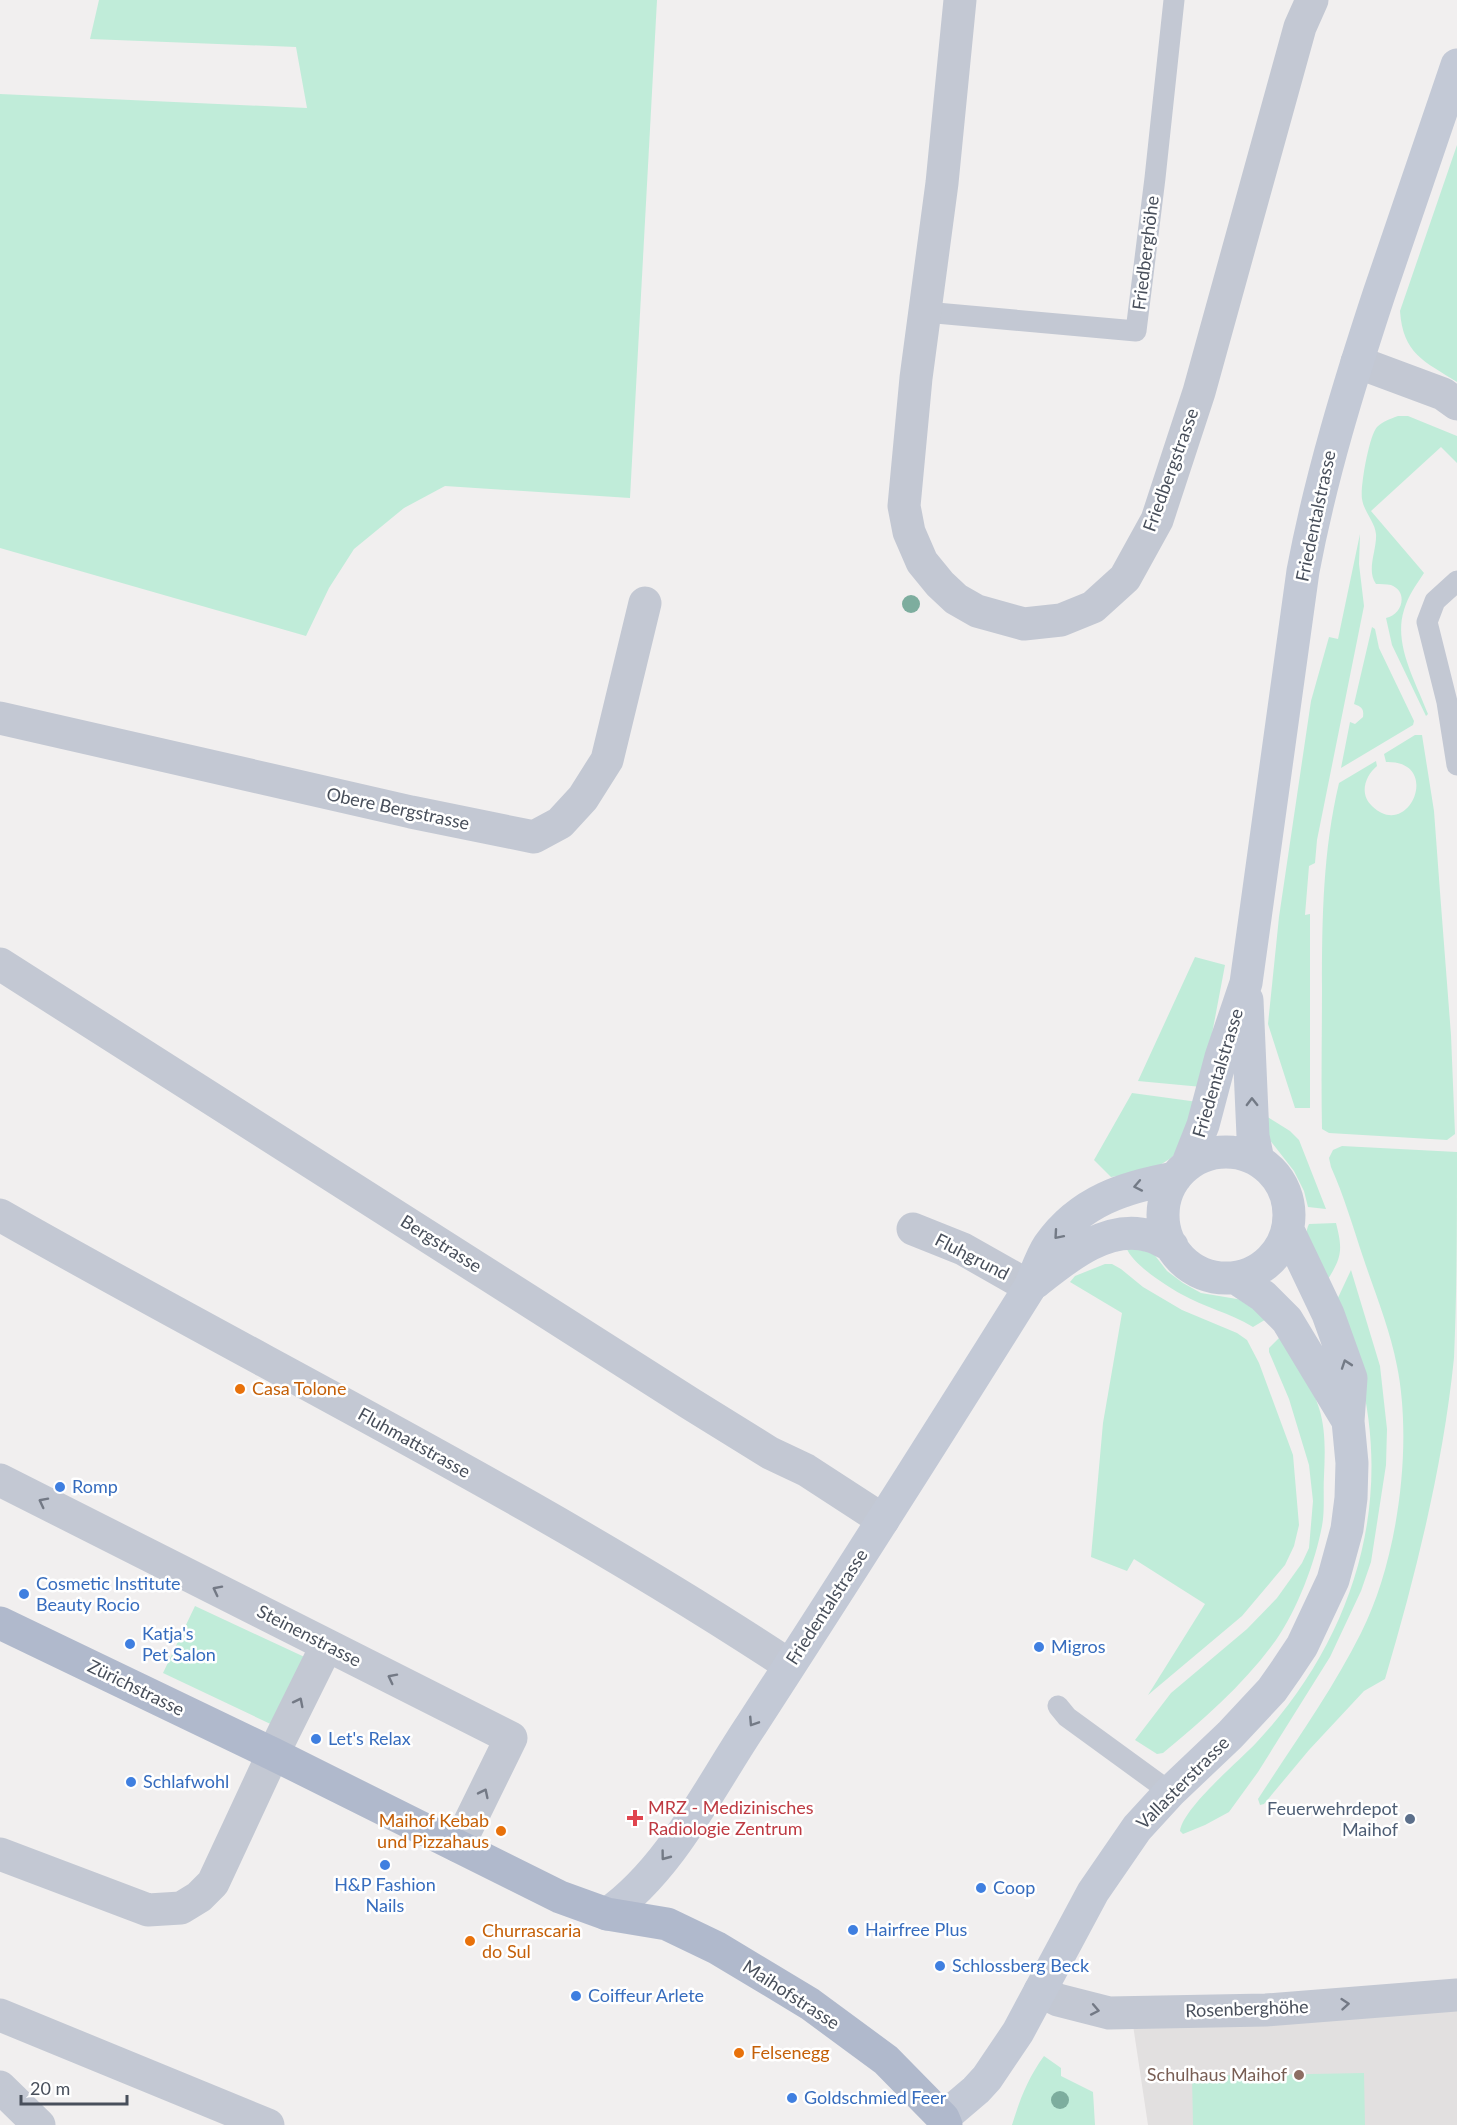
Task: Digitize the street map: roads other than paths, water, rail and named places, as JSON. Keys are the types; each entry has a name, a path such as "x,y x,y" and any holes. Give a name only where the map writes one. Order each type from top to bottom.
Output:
{"main road":[{"name":"Friedentalstrasse","path":"607,1914 635,1892 661,1861 694,1814 1030,1287 1048,1246 1069,1222 1103,1198 1181,1171 1203,1125 1221,1057 1246,983 1303,571 1311,529 1329,454 1357,362 1457,65"},
{"name":"Friedentalstrasse","path":"1246,983 1253,1136 1258,1160"},
{"path":"1227,1152 1243,1154 1258,1160 1271,1170 1281,1183 1287,1197 1288,1230 1280,1248 1269,1261 1252,1273 1236,1278 1206,1274 1191,1267 1172,1246 1164,1225 1167,1193 1181,1171 1212,1154 1227,1152"},
{"name":"Vallasterstrasse","path":"944,2121 987,2078 1018,2032 1083,1910 1120,1851 1137,1828 1170,1792 1230,1735 1272,1690 1302,1646 1324,1601 1339,1560 1348,1519 1352,1463 1348,1421 1350,1378 1328,1314 1288,1230"},
{"name":"Friedentalstrasse","path":"1030,1287 1073,1254 1111,1237 1131,1234 1150,1236 1172,1246"},
{"name":"Vallasterstrasse","path":"1236,1278 1263,1296 1287,1320 1348,1421"},
{"name":"Zürichstrasse","path":"0,1623 273,1754 560,1897 607,1914"},
{"name":"Maihofstrasse","path":"607,1914 667,1924 717,1948 810,2004 886,2060 944,2121"}],"street":[{"name":"Friedbergstrasse","path":"960,0 942,183 916,378 904,506 909,532 922,562 940,584 956,599 977,611 1024,624 1061,620 1093,607 1125,578 1157,520 1199,392 1300,27 1312,0"},
{"path":"1357,362 1443,394 1457,404"},
{"name":"Obere Bergstrasse","path":"0,718 411,812 534,837 560,823 583,798 607,760 645,603"},
{"name":"Bergstrasse","path":"0,964 691,1404 770,1453 806,1470 883,1520"},
{"name":"Fluhmattstrasse","path":"0,1215 117,1282 417,1444 614,1557 735,1630 782,1677"},
{"name":"Fluhgrund","path":"913,1229 963,1249 1030,1287"},
{"name":"Steinenstrasse","path":"0,1480 511,1738 458,1846"},
{"path":"0,1854 148,1910 181,1908 199,1897 213,1883 327,1645"},
{"name":"Rosenberghöhe","path":"1040,1990 1058,2000 1110,2013 1266,2010 1457,1995"},
{"path":"0,2015 268,2125"},
{"path":"0,2087 39,2125"}],"lane":[{"name":"Friedberghöhe","path":"926,312 1136,331 1157,166 1174,0"},
{"path":"1457,581 1435,602 1427,622 1447,702 1457,765"},
{"path":"1058,1706 1067,1717 1170,1792"}],"place":[{"name":"Casa Tolone","path":"240,1389"},
{"name":"Romp","path":"60,1487"},
{"name":"Cosmetic Institute Beauty Rocio","path":"24,1594"},
{"name":"Katja's Pet Salon","path":"130,1644"},
{"name":"Migros","path":"1039,1647"},
{"name":"Let's Relax","path":"316,1739"},
{"name":"Schlafwohl","path":"131,1782"},
{"name":"MRZ - Medizinisches Radiologie Zentrum","path":"635,1818"},
{"name":"Feuerwehrdepot Maihof","path":"1410,1819"},
{"name":"Maihof Kebab und Pizzahaus","path":"501,1831"},
{"name":"H&P Fashion Nails","path":"385,1865"},
{"name":"Coop","path":"981,1888"},
{"name":"Hairfree Plus","path":"853,1930"},
{"name":"Churrascaria do Sul","path":"470,1941"},
{"name":"Schlossberg Beck","path":"940,1966"},
{"name":"Coiffeur Arlete","path":"576,1996"},
{"name":"Felsenegg","path":"739,2053"},
{"name":"Schulhaus Maihof","path":"1299,2075"},
{"name":"Goldschmied Feer","path":"792,2098"}]}
